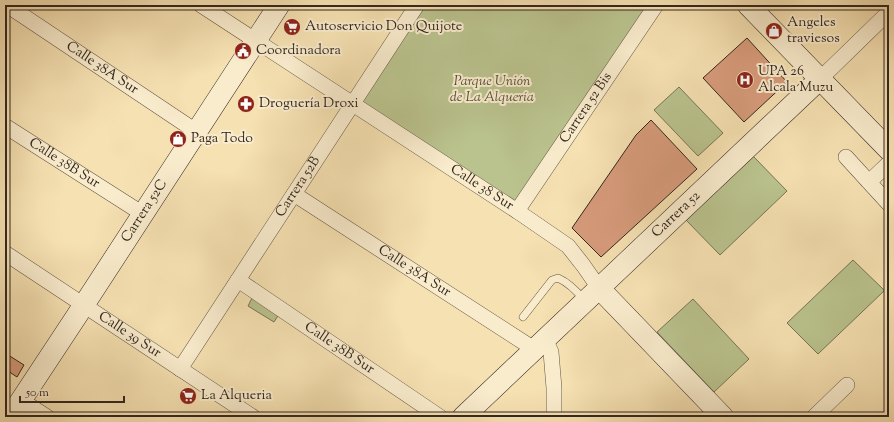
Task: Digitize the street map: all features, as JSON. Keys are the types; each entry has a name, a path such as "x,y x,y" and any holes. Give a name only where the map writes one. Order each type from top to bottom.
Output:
{"street":[{"name":"Calle 38A Sur","path":"7,5 197,132"},
{"name":"Calle 38 Sur","path":"201,5 568,246 583,265 592,295 723,417"},
{"name":"Carrera 52C","path":"16,409 279,5"},
{"name":"Carrera 52B","path":"180,369 417,5"},
{"name":"Carrera 52 Bis","path":"517,212 656,5"},
{"path":"748,5 889,150"},
{"name":"Carrera 52","path":"463,417 889,12"},
{"name":"Calle 38B Sur","path":"5,126 143,214"},
{"path":"846,156 889,204"},
{"path":"869,182 889,163"},
{"name":"Calle 38A Sur","path":"294,194 539,344"},
{"name":"Calle 39 Sur","path":"5,253 253,417"},
{"name":"Calle 38B Sur","path":"238,280 440,417"},
{"path":"539,344 551,352 554,388 554,417"},
{"path":"814,417 847,385"},
{"path":"16,409 47,417"}],"lane":[{"path":"523,316 552,280 558,278 576,290 592,295"}],"green space":[{"name":"Parque Unión de La Alquería","path":"420,5 654,5 516,208 357,102"},
{"path":"679,87 723,133 698,156 654,110"},
{"path":"752,155 787,191 720,255 686,220"},
{"path":"853,260 884,290 889,286 889,296 884,291 818,354 787,323"},
{"path":"252,298 279,314 274,322 248,306"},
{"path":"693,299 749,359 714,392 657,332"}],"building":[{"name":"UPA 26 Alcala Muzu","path":"747,38 787,82 744,122 703,78"},
{"path":"651,120 697,169 601,257 572,228 636,135"},
{"path":"5,353 24,365 17,377 5,369"}],"place":[{"name":"Autoservicio Don Quijote","path":"292,27"},
{"name":"Angeles traviesos","path":"774,31"},
{"name":"Coordinadora","path":"243,51"},
{"name":"UPA 26 Alcala Muzu","path":"745,80"},
{"name":"Droguería Droxi","path":"246,104"},
{"name":"Paga Todo","path":"178,139"},
{"name":"La Alqueria","path":"188,396"}]}
